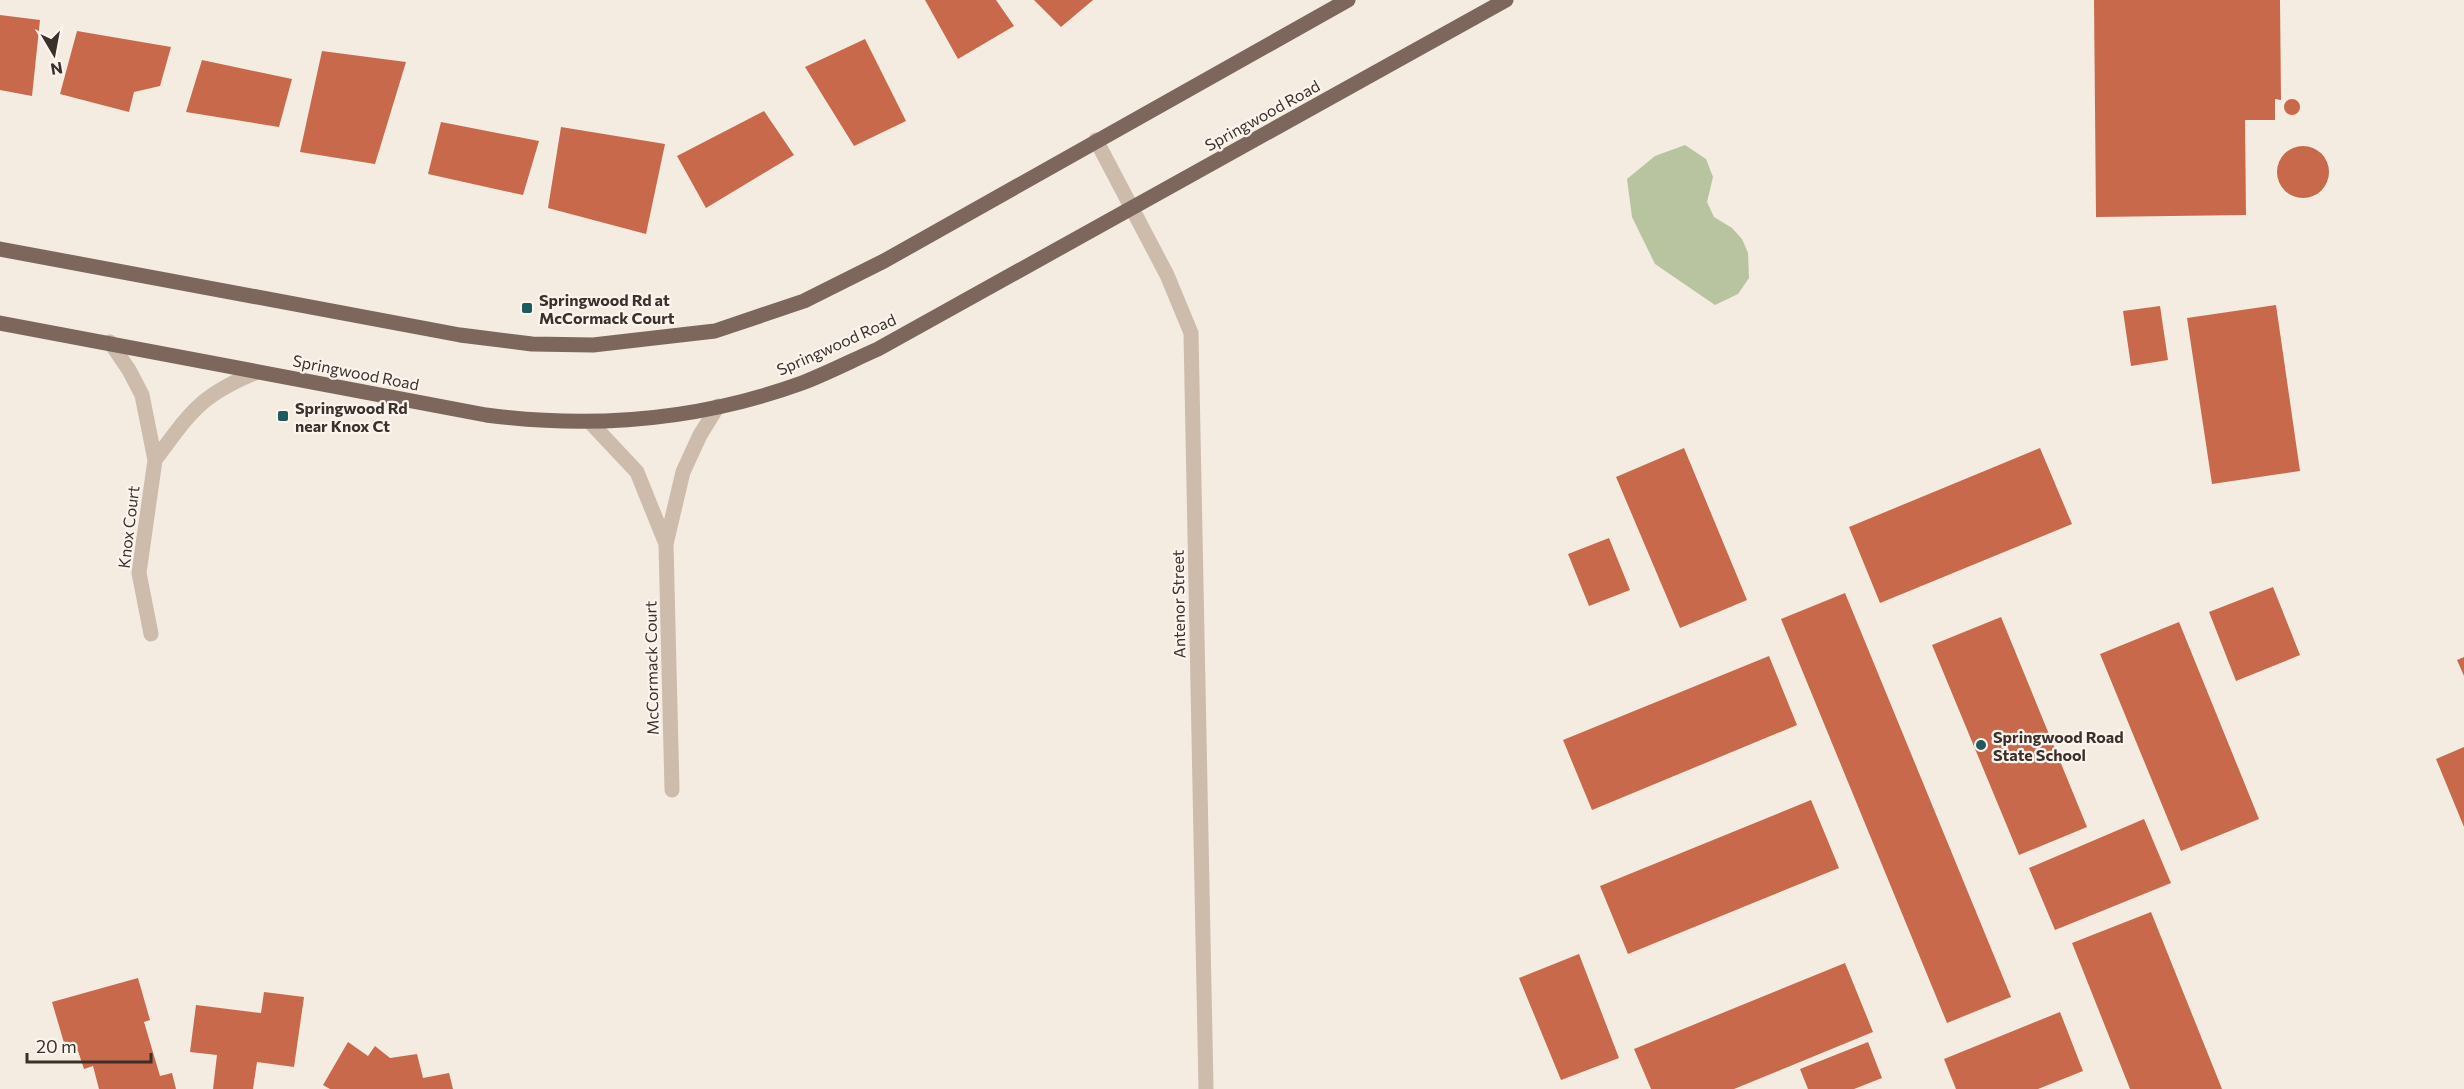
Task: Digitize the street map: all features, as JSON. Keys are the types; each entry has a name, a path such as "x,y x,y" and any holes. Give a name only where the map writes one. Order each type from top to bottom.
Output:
{"main road":[{"path":"0,249 459,335 532,344 593,345 715,331 804,301 884,261 1348,0"},
{"name":"Springwood Road","path":"0,323 486,415 542,422 656,418 718,406 803,382 878,349 1506,0"}],"street":[{"name":"Antenor Street","path":"1096,140 1167,275 1191,333 1206,1089"},
{"name":"Knox Court","path":"110,342 142,395 155,460 139,573 151,634"},
{"path":"155,460 201,402 225,386 257,372"},
{"name":"McCormack Court","path":"672,790 666,544 684,472 700,435 718,406"},
{"name":"McCormack Court","path":"590,422 637,472 666,544"}],"green space":[{"path":"1685,145 1706,159 1713,177 1707,202 1714,217 1732,228 1742,239 1748,253 1749,278 1738,294 1715,305 1655,264 1632,217 1627,179 1655,156"}],"building":[{"path":"925,0 996,0 1014,26 958,59"},
{"path":"1034,0 1093,0 1061,27"},
{"path":"2094,0 2280,0 2281,100 2275,99 2275,120 2245,120 2246,215 2096,217"},
{"path":"0,15 40,20 32,96 0,90"},
{"path":"77,31 171,47 160,86 134,92 129,112 60,94"},
{"path":"865,39 906,121 854,146 805,67"},
{"path":"322,51 406,62 375,164 300,152"},
{"path":"202,60 292,79 279,127 186,112"},
{"path":"2289,99 2295,99 2300,107 2298,113 2289,115 2284,110 2284,104"},
{"path":"764,111 794,155 706,208 677,156"},
{"path":"441,122 539,141 523,195 428,174"},
{"path":"561,127 665,144 646,234 548,208"},
{"path":"2303,146 2313,148 2321,154 2327,162 2329,172 2327,182 2321,190 2313,196 2303,198 2293,196 2285,190 2279,182 2277,172 2279,162 2285,154 2293,148"},
{"path":"2276,305 2300,471 2212,484 2187,318"},
{"path":"2160,306 2168,360 2131,366 2123,311"},
{"path":"1684,448 1747,600 1680,628 1616,477"},
{"path":"2040,448 2072,524 1880,603 1849,527"},
{"path":"1609,538 1630,590 1589,606 1568,554"},
{"path":"2273,587 2300,655 2236,681 2209,612"},
{"path":"1845,593 2011,997 1947,1023 1781,619"},
{"path":"2001,617 2087,827 2019,855 1932,645"},
{"path":"2179,622 2259,819 2181,851 2100,654"},
{"path":"1769,656 1797,725 1592,810 1563,740"},
{"path":"2464,657 2464,676 2457,660"},
{"path":"2464,747 2464,827 2436,759"},
{"path":"1811,800 1839,868 1628,954 1600,886"},
{"path":"2144,819 2171,883 2055,930 2029,868"},
{"path":"2151,912 2222,1089 2130,1089 2072,943"},
{"path":"1579,954 1619,1058 1561,1080 1519,978"},
{"path":"1845,963 1873,1032 1734,1089 1651,1089 1634,1049"},
{"path":"138,978 150,1020 144,1022 160,1076 172,1073 176,1089 99,1089 93,1066 84,1069 78,1051 67,1053 52,1002"},
{"path":"264,992 304,997 294,1067 257,1062 253,1089 213,1089 217,1055 190,1052 196,1005 261,1013"},
{"path":"2060,1012 2083,1071 2038,1089 1956,1089 1944,1059"},
{"path":"348,1042 368,1056 375,1046 390,1058 417,1054 423,1078 449,1073 453,1089 330,1089 323,1085"},
{"path":"1868,1042 1882,1078 1854,1089 1808,1089 1800,1069"}],"place":[{"name":"Springwood Rd at McCormack Court","path":"527,308"},
{"name":"Springwood Rd near Knox Ct","path":"283,416"},
{"name":"Springwood Road State School","path":"1981,745"}]}
